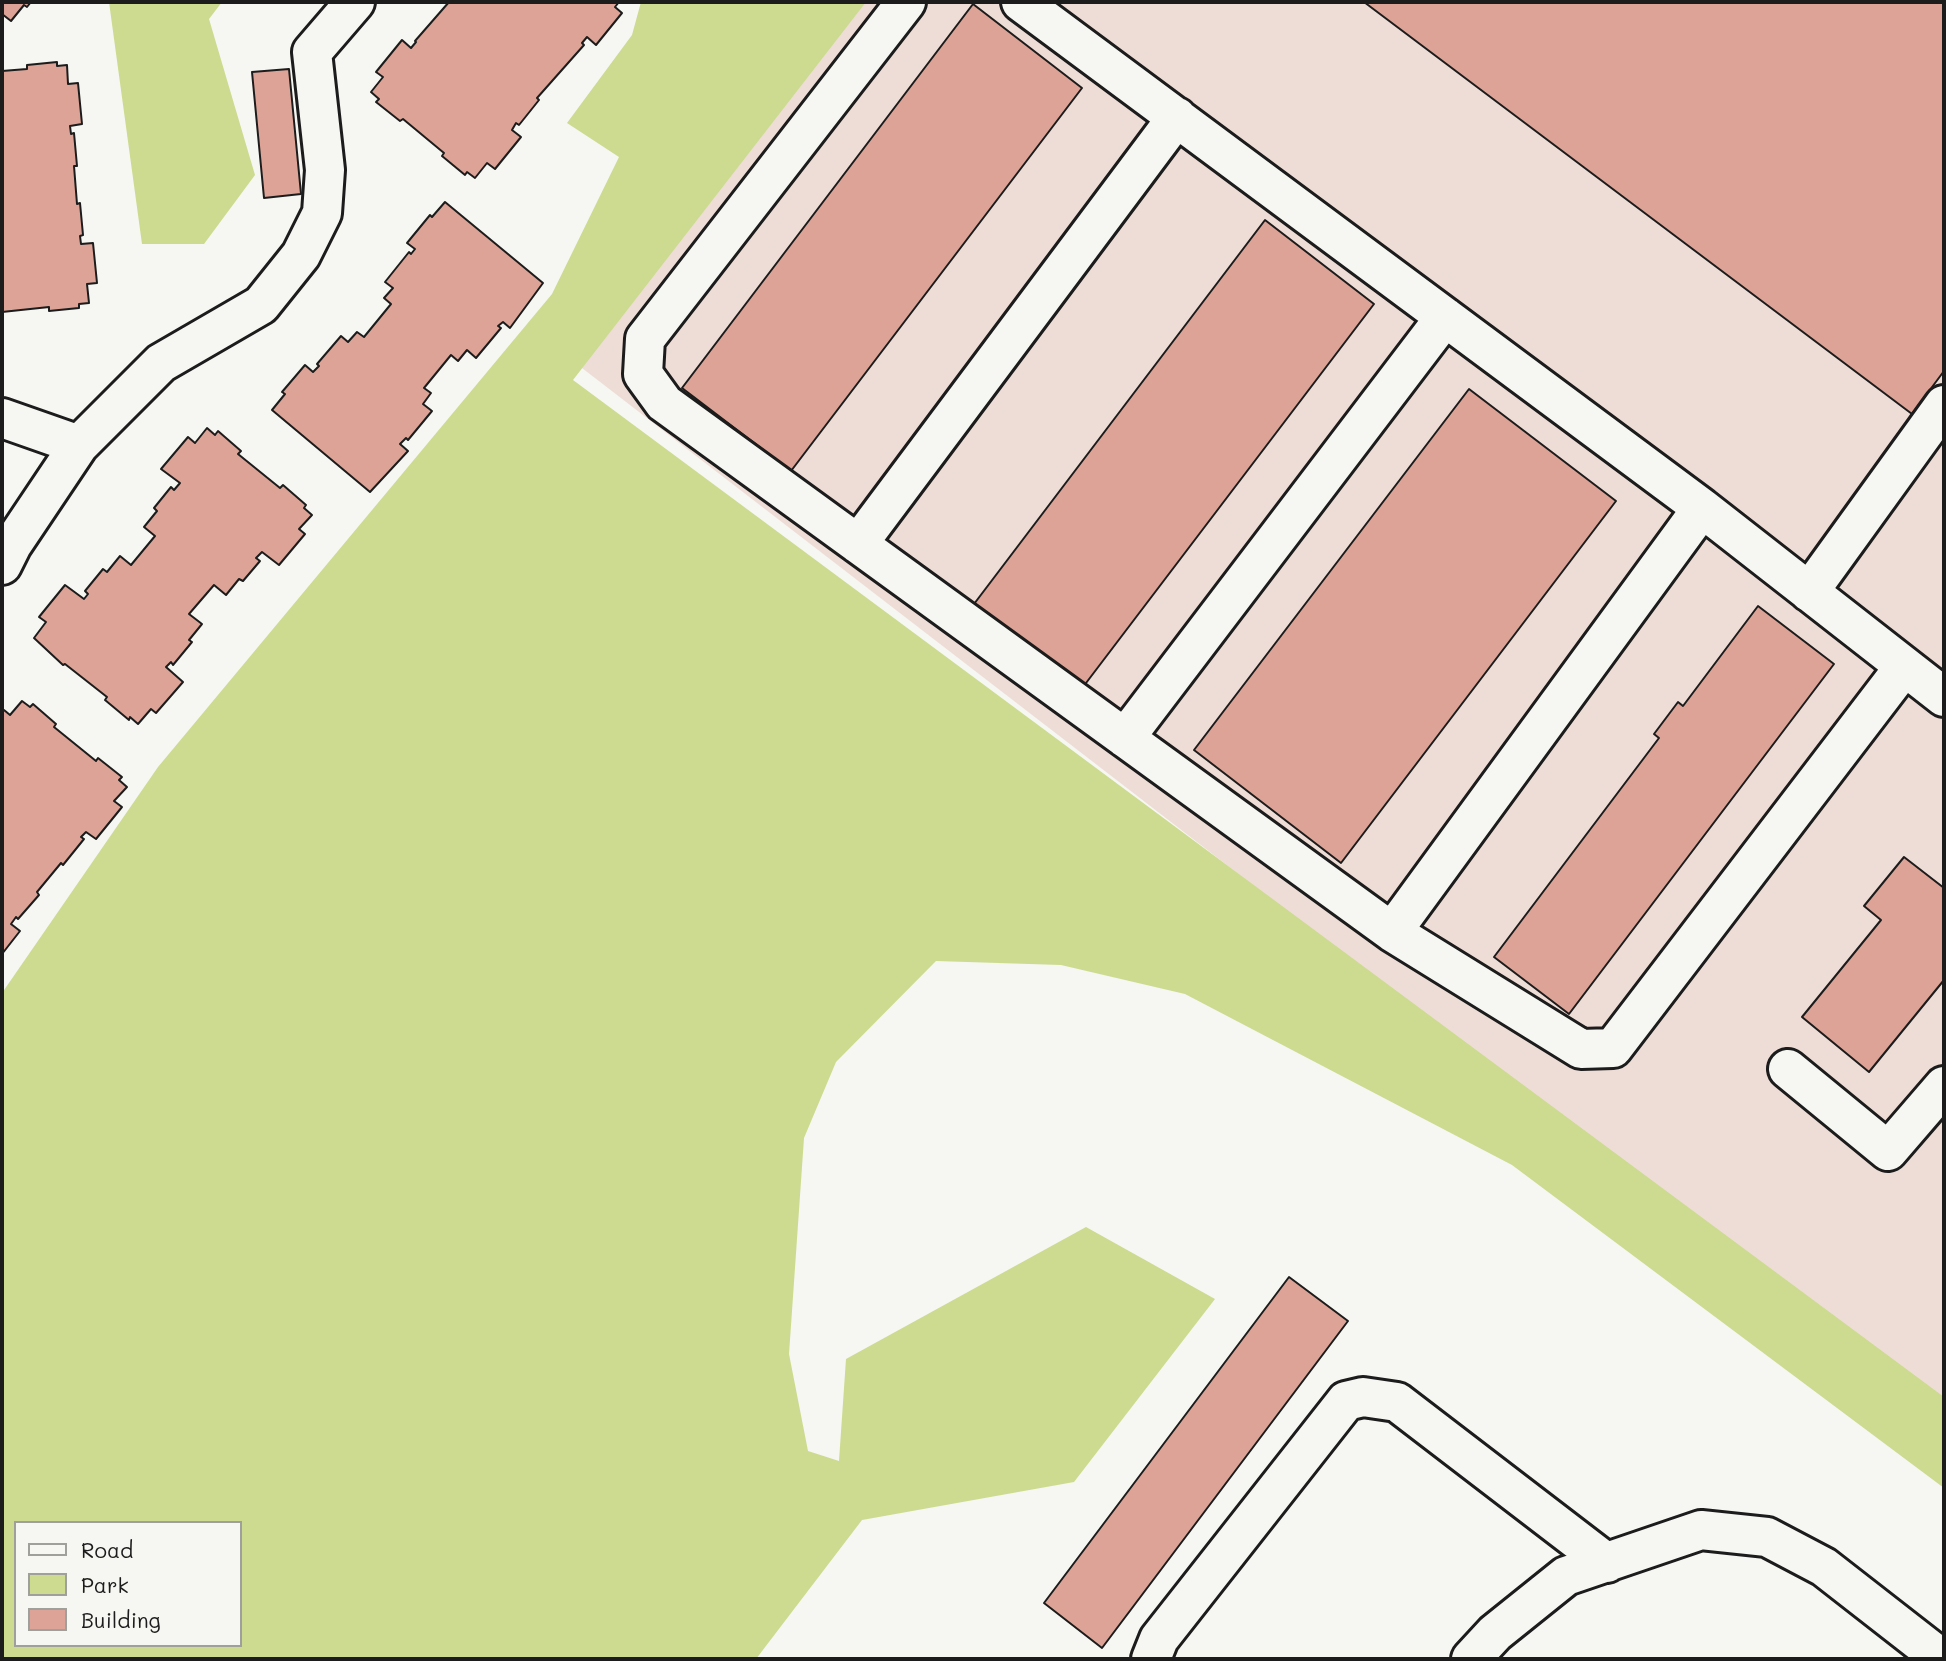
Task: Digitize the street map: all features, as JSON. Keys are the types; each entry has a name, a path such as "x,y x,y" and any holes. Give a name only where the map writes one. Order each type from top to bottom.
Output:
{"street":[{"path":"2,565 12,545 79,445 161,363 261,304 301,255 322,213 325,170 312,52 355,2"},
{"path":"906,2 645,339 643,374 664,403 1392,932 1581,1049 1613,1048 1904,667"},
{"path":"1021,2 1702,508 1944,697"},
{"path":"858,544 1177,117"},
{"path":"1125,738 1445,317"},
{"path":"1809,592 1944,405"},
{"path":"2,418 79,445"},
{"path":"1392,932 1702,508"},
{"path":"1788,1069 1888,1151 1944,1086"},
{"path":"1150,1659 1159,1639 1346,1401 1363,1397 1397,1402 1607,1563"},
{"path":"1471,1659 1495,1633 1566,1576 1701,1530 1766,1537 1824,1567 1942,1659"}],"shaded area":[{"path":"838,2 1944,2 1944,1453 1376,980 569,358"}],"green space":[{"path":"109,2 222,2 209,19 255,175 204,244 142,244"},
{"path":"641,2 866,2 573,380 1944,1397 1944,1488 1512,1165 1185,994 1061,965 936,961 836,1062 804,1138 789,1354 808,1451 839,1461 846,1359 1086,1227 1215,1299 1074,1482 862,1520 756,1659 2,1659 2,993 158,767 552,294 619,157 567,123 632,35"}],"building":[{"path":"2,2 31,2 27,7 24,5 11,21 2,14"},
{"path":"449,2 619,2 615,7 622,13 596,45 587,37 582,43 584,45 537,98 539,100 519,125 516,123 512,130 521,137 495,169 487,163 475,178 467,172 465,175 442,156 444,153 403,119 400,121 376,102 379,99 371,92 383,77 376,72 402,40 411,48"},
{"path":"1364,2 1944,2 1944,371 1912,414"},
{"path":"973,4 1082,88 791,471 682,388"},
{"path":"57,62 57,66 67,65 68,84 78,83 82,124 70,126 71,134 74,133 77,166 74,166 77,204 80,203 83,235 80,236 81,244 93,243 97,283 87,284 89,303 79,304 79,308 49,311 49,307 2,312 2,71"},
{"path":"289,69 301,194 264,198 252,72"},
{"path":"445,202 543,283 510,328 503,322 498,326 501,328 476,358 467,350 458,361 451,355 424,388 431,393 423,404 432,411 408,440 406,438 400,444 408,451 370,492 272,410 285,394 282,392 305,365 313,372 341,336 348,342 357,332 364,337 391,304 384,298 393,288 385,282 409,252 411,254 415,249 407,243 430,215 432,217"},
{"path":"1265,220 1374,304 1083,687 974,604"},
{"path":"1469,389 1616,501 1341,863 1194,750"},
{"path":"207,428 215,435 218,431 241,451 238,454 280,488 283,485 306,505 304,508 312,515 299,529 305,534 279,565 262,552 256,558 260,561 243,581 239,579 226,595 214,585 189,614 202,624 189,640 192,642 173,665 171,662 166,667 183,682 156,713 151,709 138,724 130,717 129,720 105,700 107,697 63,665 34,638 46,622 39,617 65,585 84,599 88,594 85,591 103,569 107,572 120,556 131,565 155,536 144,527 157,511 154,508 171,487 174,490 180,483 161,469 188,437 195,443"},
{"path":"1758,606 1834,664 1569,1014 1494,957 1659,738 1654,734 1678,702 1683,706"},
{"path":"22,701 30,707 33,704 56,724 54,727 96,761 98,758 122,777 119,780 127,787 114,801 122,807 96,839 86,832 81,837 84,839 63,865 61,863 37,892 39,895 18,919 16,917 11,924 20,931 2,954 2,713 4,710 10,715"},
{"path":"1904,857 1944,888 1944,980 1869,1072 1802,1017 1881,920 1864,906"},
{"path":"1289,1277 1348,1321 1102,1648 1044,1603"}]}
